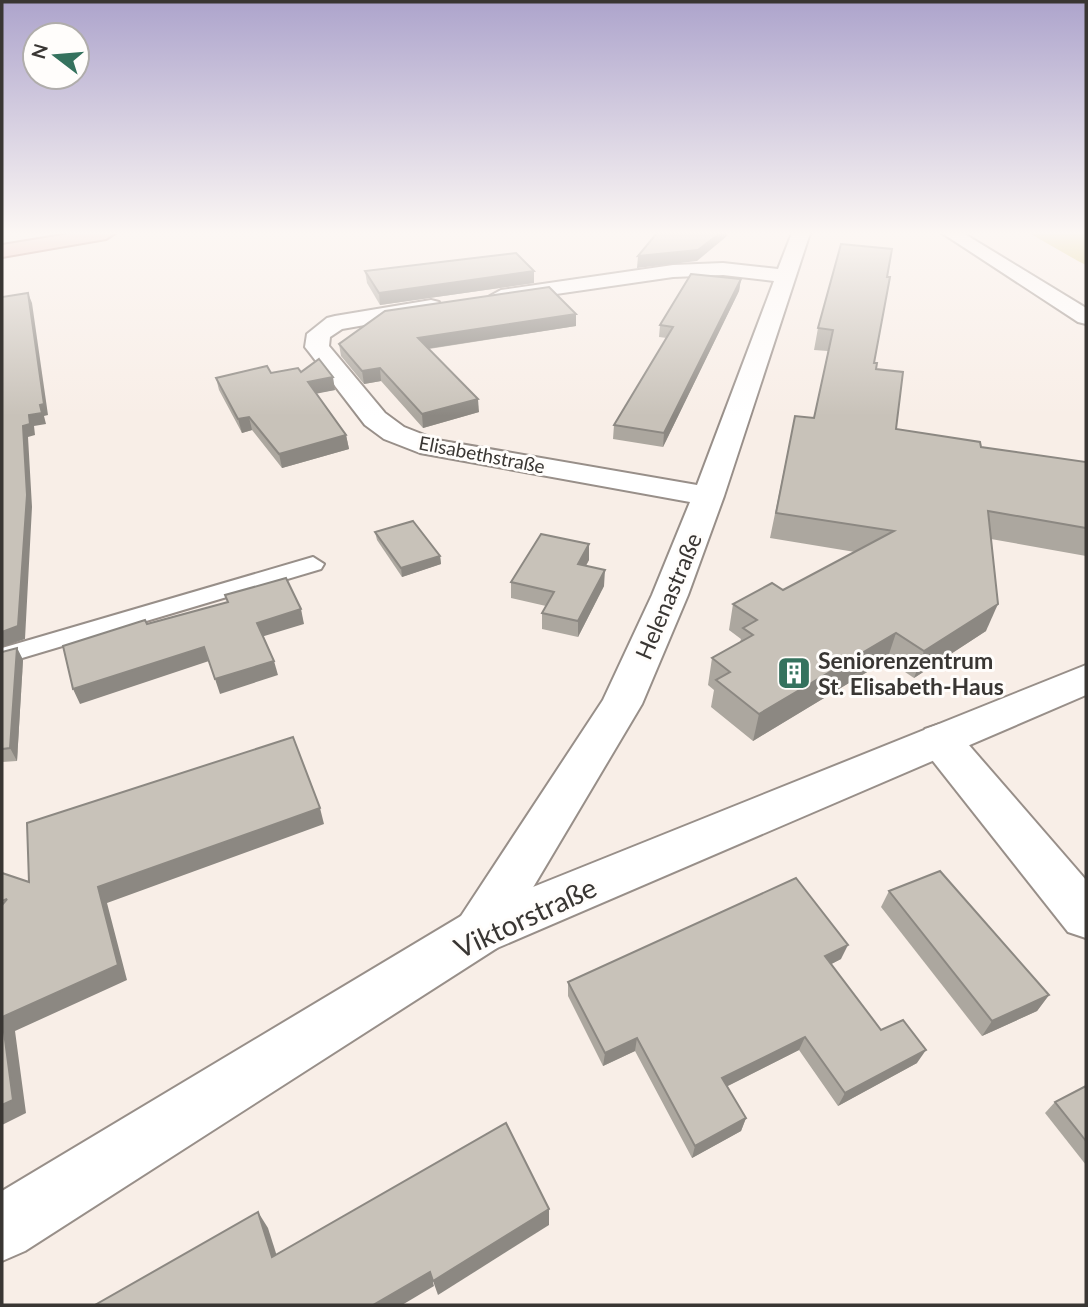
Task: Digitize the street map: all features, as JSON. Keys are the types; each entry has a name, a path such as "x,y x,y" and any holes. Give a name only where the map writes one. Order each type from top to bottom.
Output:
{"street":[{"path":"480,299 515,294"},
{"name":"Helenastraße","path":"479,932 622,704 670,595 708,496 778,294"},
{"path":"1049,294 1086,317"},
{"name":"Elisabethstraße","path":"453,304 335,323 319,334 317,347 375,419 394,433 430,447 708,496"},
{"name":"Viktorstraße","path":"2,1228 479,932 1086,679"},
{"path":"940,740 976,787 1086,916"}],"lane":[{"path":"2,656 313,564"}],"building":[{"path":"28,294 44,404 40,405 42,413 29,415 30,424 23,426 27,495 18,626 2,632 2,297"},
{"path":"501,294 556,294 576,314 418,338 478,399 422,414 380,368 362,371 339,344 385,311"},
{"path":"679,294 734,294 664,433 614,425 673,327 660,325"},
{"path":"827,294 887,294 874,363 877,363 876,369 903,372 896,429 980,442 981,447 1086,462 1086,528 988,511 998,604 924,651 896,633 759,714 716,680 730,672 712,658 753,635 743,628 757,620 733,604 772,583 783,590 894,531 776,513 795,416 814,418 833,330 818,328"},
{"path":"319,359 333,377 308,382 346,435 279,454 249,417 238,419 216,378 267,366 271,373 298,368 301,372"},
{"path":"413,521 440,556 401,568 375,532"},
{"path":"541,534 589,544 578,564 605,570 578,621 542,613 554,592 511,582"},
{"path":"286,578 301,609 257,623 274,661 215,679 204,647 73,689 63,646 145,620 147,624 228,602 225,595"},
{"path":"17,648 10,748 2,749 2,652"},
{"path":"293,737 320,808 98,887 118,965 2,1017 2,905 7,899 2,901 2,873 29,882 27,823"},
{"path":"940,871 1049,995 992,1021 889,891"},
{"path":"796,878 848,945 825,956 881,1030 903,1020 926,1050 845,1093 805,1037 722,1078 746,1118 695,1146 637,1038 605,1053 568,982"},
{"path":"2,1017 13,1100 2,1105"},
{"path":"1086,1086 1086,1141 1055,1102"},
{"path":"506,1123 549,1209 433,1281 430,1272 373,1305 95,1305 258,1212 272,1257"}],"place":[{"name":"Seniorenzentrum St. Elisabeth-Haus","path":"794,673"}]}
